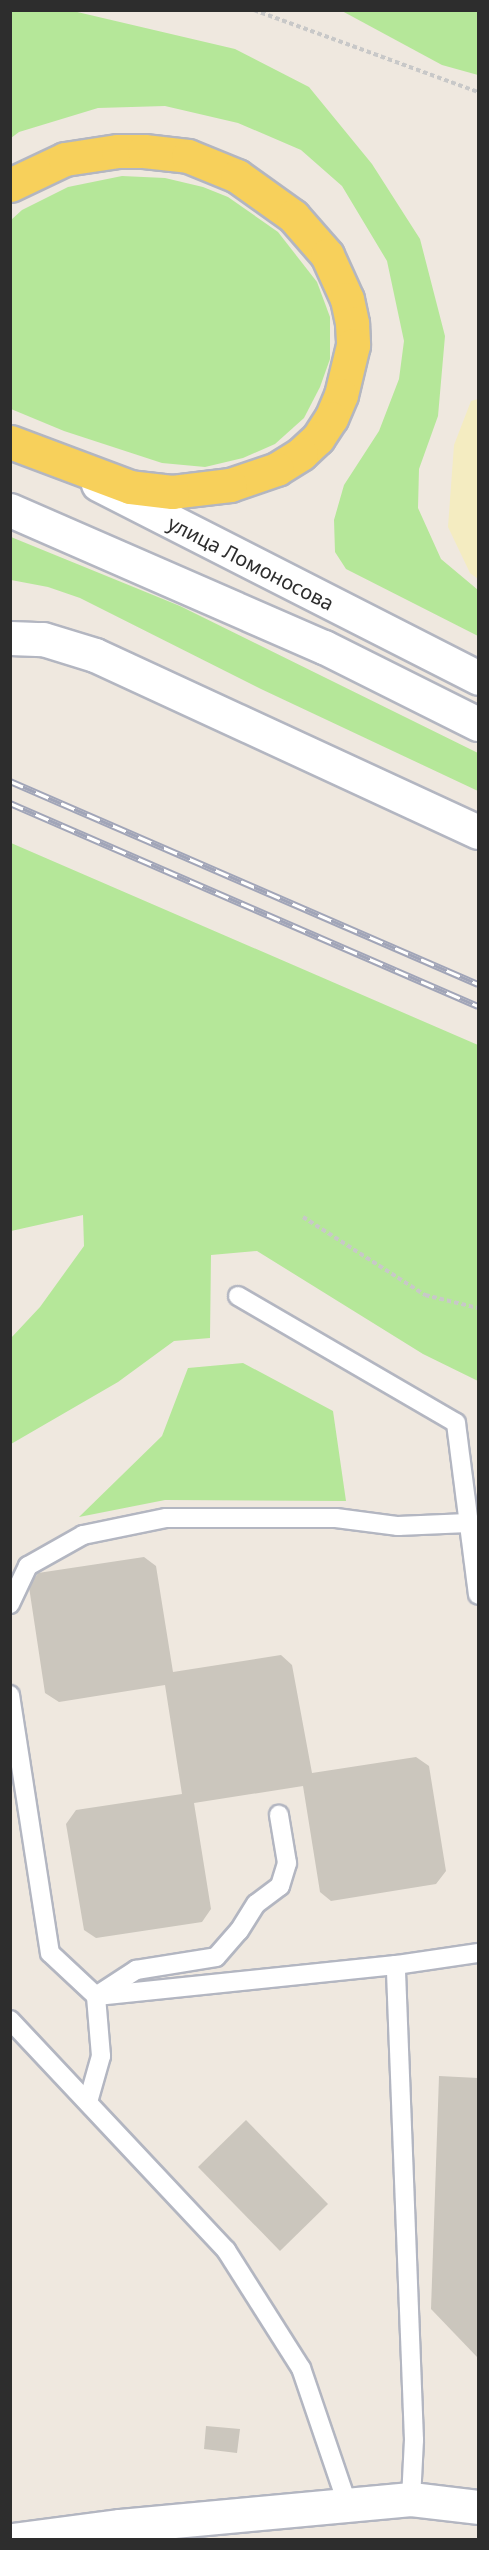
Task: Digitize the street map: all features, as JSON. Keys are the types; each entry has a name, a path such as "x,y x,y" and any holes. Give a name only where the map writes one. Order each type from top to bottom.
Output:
{"main road":[{"path":"10,185 65,159 97,153 164,152 188,156 214,165 256,187 312,235 338,276 347,299 352,323 350,366 331,418 318,438 301,454 255,478 230,485 172,492 130,487 17,444"},
{"name":"улица Ломоносова","path":"17,444 478,678"},
{"path":"10,510 324,647 478,724"},
{"path":"10,638 43,639 95,655 478,832"},
{"path":"12,2540 120,2526 411,2499 478,2508"},
{"path":"10,2522 120,2526"}],"lane":[{"path":"238,1296 456,1423 478,1595"},
{"path":"10,1604 28,1566 83,1535 166,1518 336,1518 398,1526 468,1523"},
{"path":"10,1695 50,1953 96,1995 101,2056 88,2102"},
{"path":"96,1995 136,1970 216,1957 239,1931 256,1904 280,1886 287,1863 279,1815"},
{"path":"96,1995 396,1965 478,1953"},
{"path":"396,1965 414,2440 411,2499"},
{"path":"10,2019 226,2250 301,2368 348,2506"}],"path":[{"path":"254,10 478,92"},
{"path":"303,1217 425,1295 478,1308"}],"green space":[{"path":"11,11 73,11 235,49 309,87 372,164 420,239 445,336 438,416 419,469 418,508 441,559 478,590 478,636 346,569 335,552 334,520 344,485 379,431 399,379 404,341 387,261 342,186 301,150 238,123 165,106 98,108 19,132 11,138"},
{"path":"342,11 478,11 478,75 442,65"},
{"path":"122,176 165,178 203,187 228,197 278,232 317,282 330,317 330,359 320,387 304,418 275,444 243,458 205,467 162,463 64,431 11,409 11,220 22,210 68,187"},
{"path":"11,537 180,606 478,753 478,791 261,689 80,598 48,587 11,580"},
{"path":"11,843 478,1045 478,1381 423,1354 257,1251 211,1255 210,1338 174,1341 118,1382 11,1444 11,1338 40,1307 84,1246 83,1215 11,1231"},
{"path":"243,1363 333,1411 346,1501 165,1500 79,1517 162,1436 188,1368"}],"sand":[{"path":"478,399 478,579 470,573 448,527 454,445 471,401"}],"building":[{"path":"144,1557 156,1566 173,1672 281,1655 292,1665 312,1773 416,1757 429,1766 446,1871 436,1884 331,1901 320,1892 303,1786 194,1803 211,1909 202,1922 96,1938 84,1930 66,1824 76,1810 182,1794 165,1685 59,1702 45,1693 29,1587 38,1573"},
{"path":"439,2076 478,2078 478,2358 431,2309"},
{"path":"246,2120 328,2204 280,2251 198,2167"},
{"path":"206,2426 240,2429 237,2453 204,2449"}],"railway":[{"path":"10,781 478,984"},
{"path":"10,803 478,1006"}]}
